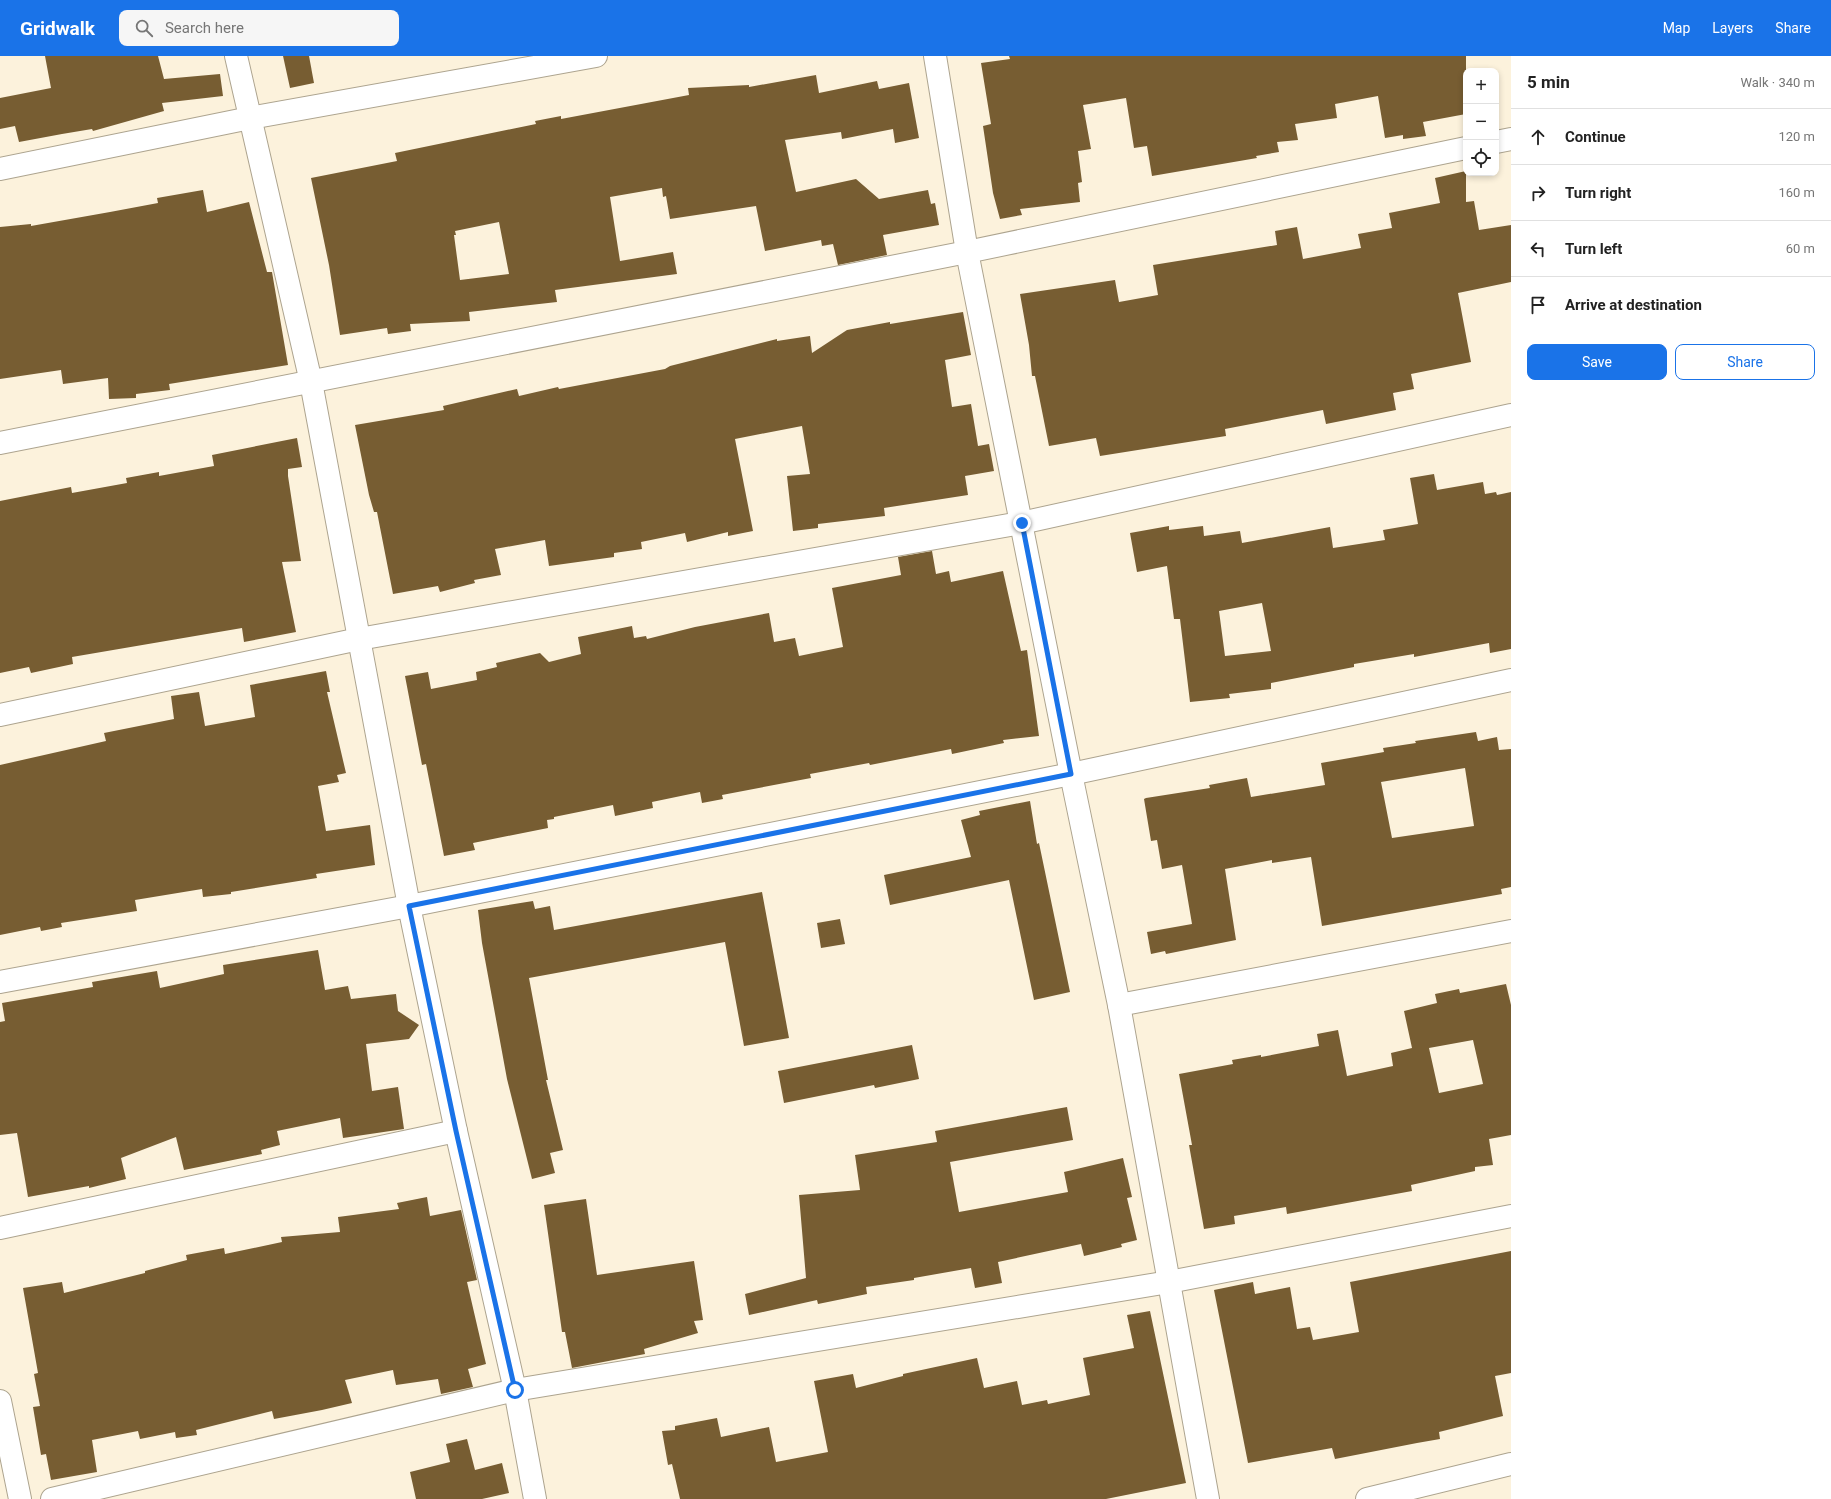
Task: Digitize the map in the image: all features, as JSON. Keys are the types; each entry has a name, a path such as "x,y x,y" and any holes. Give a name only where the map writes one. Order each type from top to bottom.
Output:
{"street":[{"path":"236,56 311,382 409,906 456,1131 515,1390 535,1499"},
{"path":"0,169 250,118 596,56"},
{"path":"935,56 967,252 1071,774 1119,1005 1208,1499"},
{"path":"1499,141 1511,138"},
{"path":"0,443 967,252 1463,149"},
{"path":"0,715 359,639 1022,523 1511,415"},
{"path":"0,982 409,906 1071,774 1511,680"},
{"path":"1119,1005 1511,931"},
{"path":"0,1228 456,1131"},
{"path":"52,1499 515,1390 1169,1282 1511,1216"},
{"path":"0,1401 20,1499"},
{"path":"1367,1499 1511,1464"}],"building":[{"path":"45,56 158,56 164,79 220,74 223,96 162,103 164,111 93,131 92,129 19,142 15,126 0,129 0,98 51,88"},
{"path":"283,56 309,56 314,83 290,88"},
{"path":"1009,56 1466,56 1466,68 1463,68 1463,115 1423,122 1426,136 1403,139 1403,135 1385,138 1378,96 1335,104 1337,118 1295,124 1298,140 1277,142 1279,152 1256,156 1257,158 1152,176 1147,146 1134,148 1126,98 1083,105 1091,149 1078,151 1082,182 1078,183 1080,202 1020,209 1022,215 1000,219 993,193 983,126 991,124 981,63 1010,59"},
{"path":"816,75 819,93 877,81 879,89 909,83 919,138 895,143 893,129 842,139 841,132 785,140 796,192 856,179 879,199 928,190 931,204 935,203 939,225 883,235 887,255 838,265 833,244 822,246 821,240 765,251 756,206 670,219 666,196 663,197 662,188 610,197 620,261 673,252 677,274 555,290 557,302 469,312 470,321 410,324 411,331 388,334 387,328 340,335 329,265 311,178 397,161 395,153 536,124 535,121 561,116 561,119 689,95 688,88 749,85 749,87","holes":["499,222 509,274 460,280 454,235 456,235 455,231"]},
{"path":"1463,172 1463,176 1466,176 1466,202 1474,201 1479,230 1511,225 1511,282 1458,293 1471,362 1411,374 1414,389 1393,393 1396,410 1326,424 1323,410 1225,429 1226,436 1100,456 1096,438 1049,446 1035,376 1032,376 1029,345 1020,294 1115,280 1119,302 1158,295 1153,265 1277,245 1275,231 1297,227 1303,259 1361,248 1358,234 1392,228 1389,213 1440,203 1435,178"},
{"path":"203,190 207,212 249,202 267,272 272,272 288,365 169,384 170,390 136,394 136,398 109,399 108,378 63,384 61,370 0,379 0,227 31,224 31,226 110,212 158,203 157,198"},
{"path":"963,312 971,355 945,360 952,407 971,404 978,446 989,444 994,471 965,476 968,495 884,508 885,516 818,524 818,528 793,531 787,476 810,474 802,426 735,439 753,531 728,536 728,532 687,542 685,533 641,542 642,549 614,553 614,557 549,566 545,540 495,549 501,575 474,580 475,583 440,592 438,586 393,594 377,512 374,512 369,495 355,425 444,410 443,406 517,389 519,396 558,387 559,389 665,369 670,366 777,339 777,341 810,336 812,353 847,330 890,322 890,324"},
{"path":"297,438 302,467 288,469 288,476 301,561 282,562 296,632 244,642 242,628 72,657 73,664 31,673 29,667 0,673 0,501 71,487 72,493 127,483 126,478 159,472 159,476 214,466 212,455"},
{"path":"1434,474 1437,490 1483,482 1485,494 1496,492 1497,495 1511,492 1511,649 1490,653 1489,643 1414,657 1414,654 1354,664 1354,667 1271,683 1271,689 1229,694 1230,698 1190,702 1180,619 1174,619 1167,566 1137,572 1130,533 1169,526 1169,530 1203,526 1204,536 1240,531 1242,543 1330,527 1333,548 1385,540 1383,530 1418,524 1410,478","holes":["1262,603 1271,651 1225,656 1219,611"]},
{"path":"932,551 936,574 949,571 951,582 1003,571 1021,651 1027,650 1039,736 1003,740 1004,743 952,754 951,749 870,765 869,763 810,774 811,778 722,795 723,799 702,803 700,792 652,802 653,808 615,816 613,805 554,817 554,819 547,820 548,828 473,843 475,850 444,856 426,764 422,765 405,676 428,672 431,689 477,680 476,672 497,667 496,663 540,653 549,662 581,654 578,637 632,626 634,638 646,636 647,639 695,627 769,613 774,642 795,638 799,656 843,647 832,588 901,575 898,557"},
{"path":"326,671 330,692 327,692 346,773 337,775 339,782 318,786 326,831 370,825 375,865 316,874 317,878 231,892 231,894 203,897 202,889 135,900 137,911 61,923 62,927 41,931 40,927 0,935 0,765 106,741 104,733 174,719 171,696 199,692 205,726 255,717 250,685"},
{"path":"1476,732 1478,741 1497,737 1499,750 1511,749 1511,887 1501,889 1502,894 1322,926 1311,857 1272,863 1272,860 1225,869 1236,940 1166,954 1165,951 1151,954 1147,932 1192,924 1182,865 1162,869 1157,840 1151,841 1144,799 1210,788 1209,785 1247,778 1251,797 1325,785 1321,763 1384,752 1383,748 1416,743 1415,741","holes":["1465,768 1474,826 1392,838 1381,782"]},
{"path":"1030,801 1037,844 1039,843 1070,992 1034,1000 1009,880 890,905 884,875 971,857 961,820 980,815 979,811"},
{"path":"762,892 789,1038 744,1046 725,942 529,978 548,1080 546,1080 563,1150 550,1153 555,1173 532,1179 507,1079 482,943 478,910 533,901 535,909 550,906 554,930"},
{"path":"840,919 845,944 821,948 817,923"},
{"path":"318,950 325,990 348,986 351,999 396,994 398,1011 419,1025 409,1039 366,1044 372,1091 398,1087 404,1129 343,1138 340,1118 277,1131 280,1145 261,1150 262,1154 184,1170 176,1137 121,1158 126,1179 89,1188 89,1186 28,1197 17,1133 0,1135 0,1022 5,1021 2,1003 93,987 92,982 157,971 160,988 224,974 223,965"},
{"path":"1506,984 1511,1005 1511,1135 1489,1139 1493,1165 1475,1167 1475,1171 1411,1185 1412,1191 1287,1214 1286,1207 1234,1216 1235,1224 1204,1229 1189,1145 1192,1145 1179,1074 1233,1064 1232,1060 1261,1055 1261,1057 1319,1046 1317,1034 1338,1030 1347,1076 1393,1066 1391,1053 1412,1048 1404,1011 1437,1003 1435,994 1459,989 1460,993","holes":["1473,1040 1483,1084 1439,1093 1429,1048"]},
{"path":"912,1045 919,1079 875,1088 874,1085 784,1103 778,1071"},
{"path":"1067,1107 1073,1140 950,1162 959,1212 1068,1192 1064,1172 1123,1158 1132,1197 1127,1198 1137,1240 1121,1244 1122,1247 1084,1256 1081,1244 998,1262 1002,1283 975,1288 971,1268 914,1278 914,1280 866,1287 867,1294 818,1304 817,1300 749,1315 745,1294 806,1278 799,1195 860,1190 855,1155 937,1142 935,1131"},
{"path":"427,1197 430,1216 461,1210 477,1280 467,1282 486,1364 468,1369 473,1387 441,1394 438,1379 396,1385 393,1370 345,1380 352,1403 274,1419 272,1411 196,1430 197,1435 176,1438 175,1432 140,1439 138,1431 92,1440 97,1472 51,1480 46,1454 41,1455 33,1407 40,1406 34,1374 38,1373 23,1288 62,1282 64,1293 145,1273 145,1271 187,1260 186,1255 224,1248 225,1254 282,1242 281,1237 340,1232 338,1217 399,1209 397,1203"},
{"path":"586,1199 597,1275 694,1261 703,1320 694,1321 698,1333 644,1349 645,1354 572,1368 565,1332 562,1332 544,1205"},
{"path":"1511,1251 1511,1373 1495,1376 1503,1416 1439,1432 1440,1439 1335,1459 1332,1448 1248,1463 1214,1290 1253,1282 1255,1294 1290,1287 1297,1329 1310,1327 1313,1340 1359,1332 1350,1282"},
{"path":"1150,1311 1186,1483 1106,1499 680,1499 672,1464 668,1465 662,1431 675,1430 675,1426 717,1418 721,1437 769,1427 776,1462 828,1452 814,1381 853,1374 856,1388 903,1376 903,1374 977,1358 984,1388 1017,1381 1022,1405 1047,1400 1048,1404 1090,1395 1083,1358 1134,1348 1127,1315"},
{"path":"467,1439 475,1470 502,1463 509,1493 482,1499 416,1499 410,1472 450,1462 446,1444"}],"route":[{"path":"515,1390 456,1131 409,906 1071,774 1022,523"}]}
